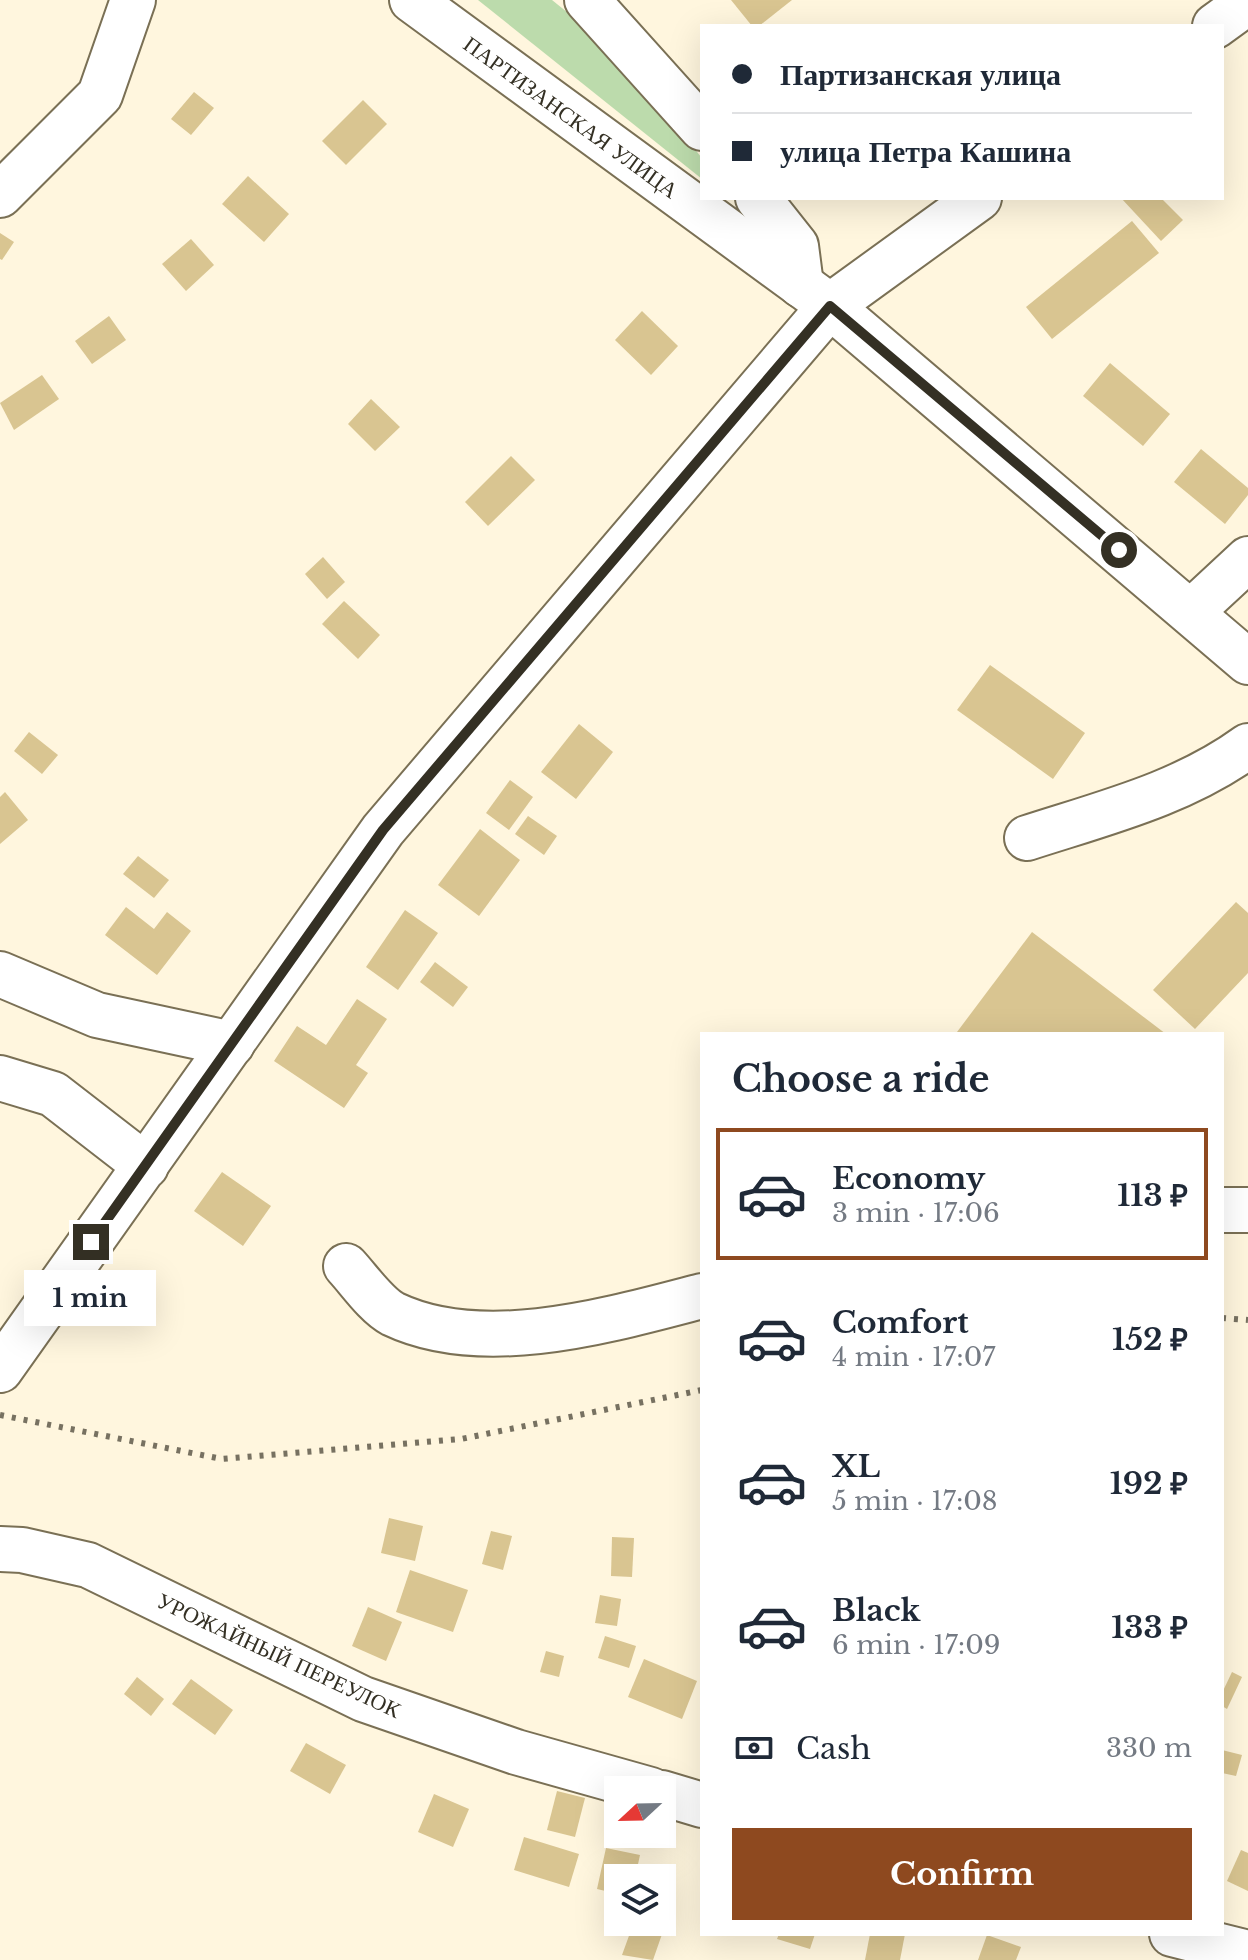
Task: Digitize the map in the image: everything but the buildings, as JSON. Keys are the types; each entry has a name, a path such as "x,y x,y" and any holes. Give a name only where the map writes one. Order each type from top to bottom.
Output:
{"main road":[{"path":"0,195 100,95 133,0"},
{"name":"ПАРТИЗАНСКАЯ УЛИЦА","path":"412,0 815,296 1192,611 1248,662"},
{"path":"587,0 700,126"},
{"path":"1218,24 1248,2"},
{"path":"760,200 796,246 815,296"},
{"path":"0,1370 383,830 815,296 976,200"},
{"path":"1192,611 1248,559"},
{"path":"1027,838 1181,788 1212,772 1248,746"},
{"path":"0,974 97,1015 232,1044"},
{"path":"0,1078 53,1094 146,1166"},
{"path":"1224,1210 1248,1210"},
{"path":"346,1266 390,1313 440,1331 501,1334 627,1315 700,1297"},
{"name":"УРОЖАЙНЫЙ ПЕРЕУЛОК","path":"0,1549 22,1550 88,1565 363,1699 516,1752 604,1777"},
{"path":"676,1797 700,1804"},
{"path":"1180,1936 1248,1953"}],"green space":[{"path":"478,0 552,0 583,25 678,129 700,156 700,177"}],"railway":[{"path":"1224,1318 1248,1320"},
{"path":"0,1415 222,1459 461,1439 700,1390"}],"route":[{"path":"91,1242 383,830 830,306 1119,550"}]}
